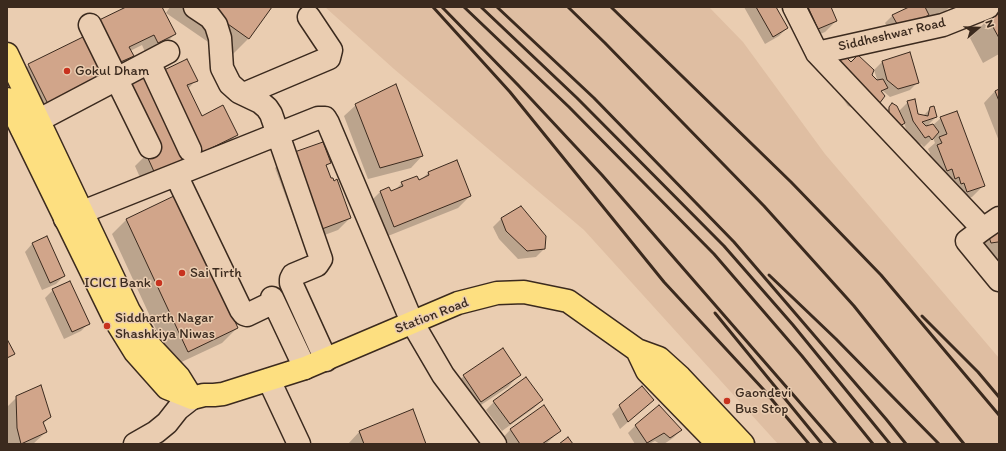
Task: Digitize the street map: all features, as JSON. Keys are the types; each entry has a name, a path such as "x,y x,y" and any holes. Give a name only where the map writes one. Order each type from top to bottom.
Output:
{"main road":[{"path":"7,54 14,99 30,125 122,314 179,377 192,398"},
{"name":"Station Road","path":"192,398 204,395 223,394 305,368 458,303 497,294 524,292 568,301 637,350 647,371 728,441"}],"street":[{"path":"195,7 210,16 216,25 220,38 222,68 230,84 239,92 260,102 271,114 320,259 318,265 293,275 291,283 326,360"},
{"path":"794,7 817,53 991,224 967,241 999,280"},
{"name":"Siddheshwar Road","path":"817,53 943,25 988,7"},
{"path":"244,94 329,58 331,50 309,17"},
{"path":"90,25 150,147"},
{"path":"30,125 158,57 190,150"},
{"path":"74,216 179,181 278,134 318,118 324,118 328,123 412,322 443,375 495,444"},
{"path":"151,201 179,181"},
{"path":"179,181 241,310 247,315 273,300 305,368"},
{"path":"269,380 299,444"},
{"path":"135,444 156,432 167,423 178,409 192,398"}],"shaded area":[{"path":"325,7 709,7 743,42 825,154 999,358 999,444 778,444 584,230 394,69"}],"building":[{"path":"126,7 162,7 176,34 158,43 154,35 129,47 134,56 114,65 93,23"},
{"path":"204,7 272,7 249,39"},
{"path":"756,7 776,7 788,28 773,37"},
{"path":"808,7 831,7 837,21 818,29"},
{"path":"909,7 925,7 929,15 900,29 892,15"},
{"path":"999,12 999,38 988,18"},
{"name":"Gokul Dham","path":"85,36 106,78 49,106 28,64"},
{"path":"910,52 919,83 898,89 887,80 882,61"},
{"path":"843,54 851,62 858,55 874,70 872,75 877,80 883,79 888,88 881,91 885,96 876,108 837,66"},
{"path":"187,59 198,81 187,85 202,116 223,105 238,135 197,155 158,73"},
{"path":"152,74 193,161 157,178 146,154 125,86"},
{"path":"396,84 423,156 380,168 355,104"},
{"path":"999,89 999,101 995,91"},
{"path":"915,99 918,114 928,116 930,107 934,106 937,117 922,122 926,126 933,124 939,132 932,140 929,136 925,138 913,121 907,101"},
{"path":"892,103 897,106 905,123 900,126 881,114 889,112 889,107"},
{"path":"957,111 985,186 967,192 964,183 961,184 959,177 955,179 952,169 947,171 937,145 942,143 939,137 947,134 940,117"},
{"path":"323,142 331,163 326,165 331,178 333,178 334,181 337,179 351,218 314,232 286,155"},
{"path":"457,160 471,196 394,227 380,191 389,187 391,191 403,186 401,182 417,176 419,180 429,175 428,172"},
{"name":"Sai Tirth","path":"176,195 238,328 188,352 126,219"},
{"path":"521,206 546,236 545,249 527,251 506,231 501,218"},
{"path":"999,231 999,243 991,243 989,237 992,233 998,233"},
{"path":"47,236 65,276 50,283 32,243"},
{"path":"70,281 90,324 72,332 52,289"},
{"path":"7,339 15,354 7,358"},
{"path":"503,348 521,375 481,402 463,375"},
{"path":"526,377 543,400 510,424 493,401"},
{"path":"41,385 51,417 43,422 47,432 21,444 17,428 16,396"},
{"path":"642,386 654,400 628,422 619,405"},
{"path":"544,405 561,431 542,444 520,444 510,429"},
{"path":"659,405 682,430 670,438 664,433 647,443 635,425"},
{"path":"413,409 426,444 364,444 359,431"},
{"path":"568,437 573,444 559,444"}],"railway":[{"path":"433,7 510,92 664,282 763,389 809,444"},
{"path":"442,7 518,85 602,175 836,444"},
{"path":"464,7 569,107 714,254 802,356 873,444"},
{"path":"481,7 577,98 724,246 793,325 890,444"},
{"path":"497,7 594,98 734,242 906,444"},
{"path":"568,7 764,206 854,306 964,444"},
{"path":"611,7 791,182 881,275 999,415"},
{"path":"769,275 836,339 939,444"},
{"path":"715,313 822,444"},
{"path":"922,316 978,372 999,397"}],"place":[{"name":"Gokul Dham","path":"67,71"},
{"name":"Sai Tirth","path":"182,273"},
{"name":"ICICI Bank","path":"159,283"},
{"name":"Siddharth Nagar Shashkiya Niwas","path":"107,326"},
{"name":"Gaondevi Bus Stop","path":"727,401"}]}
